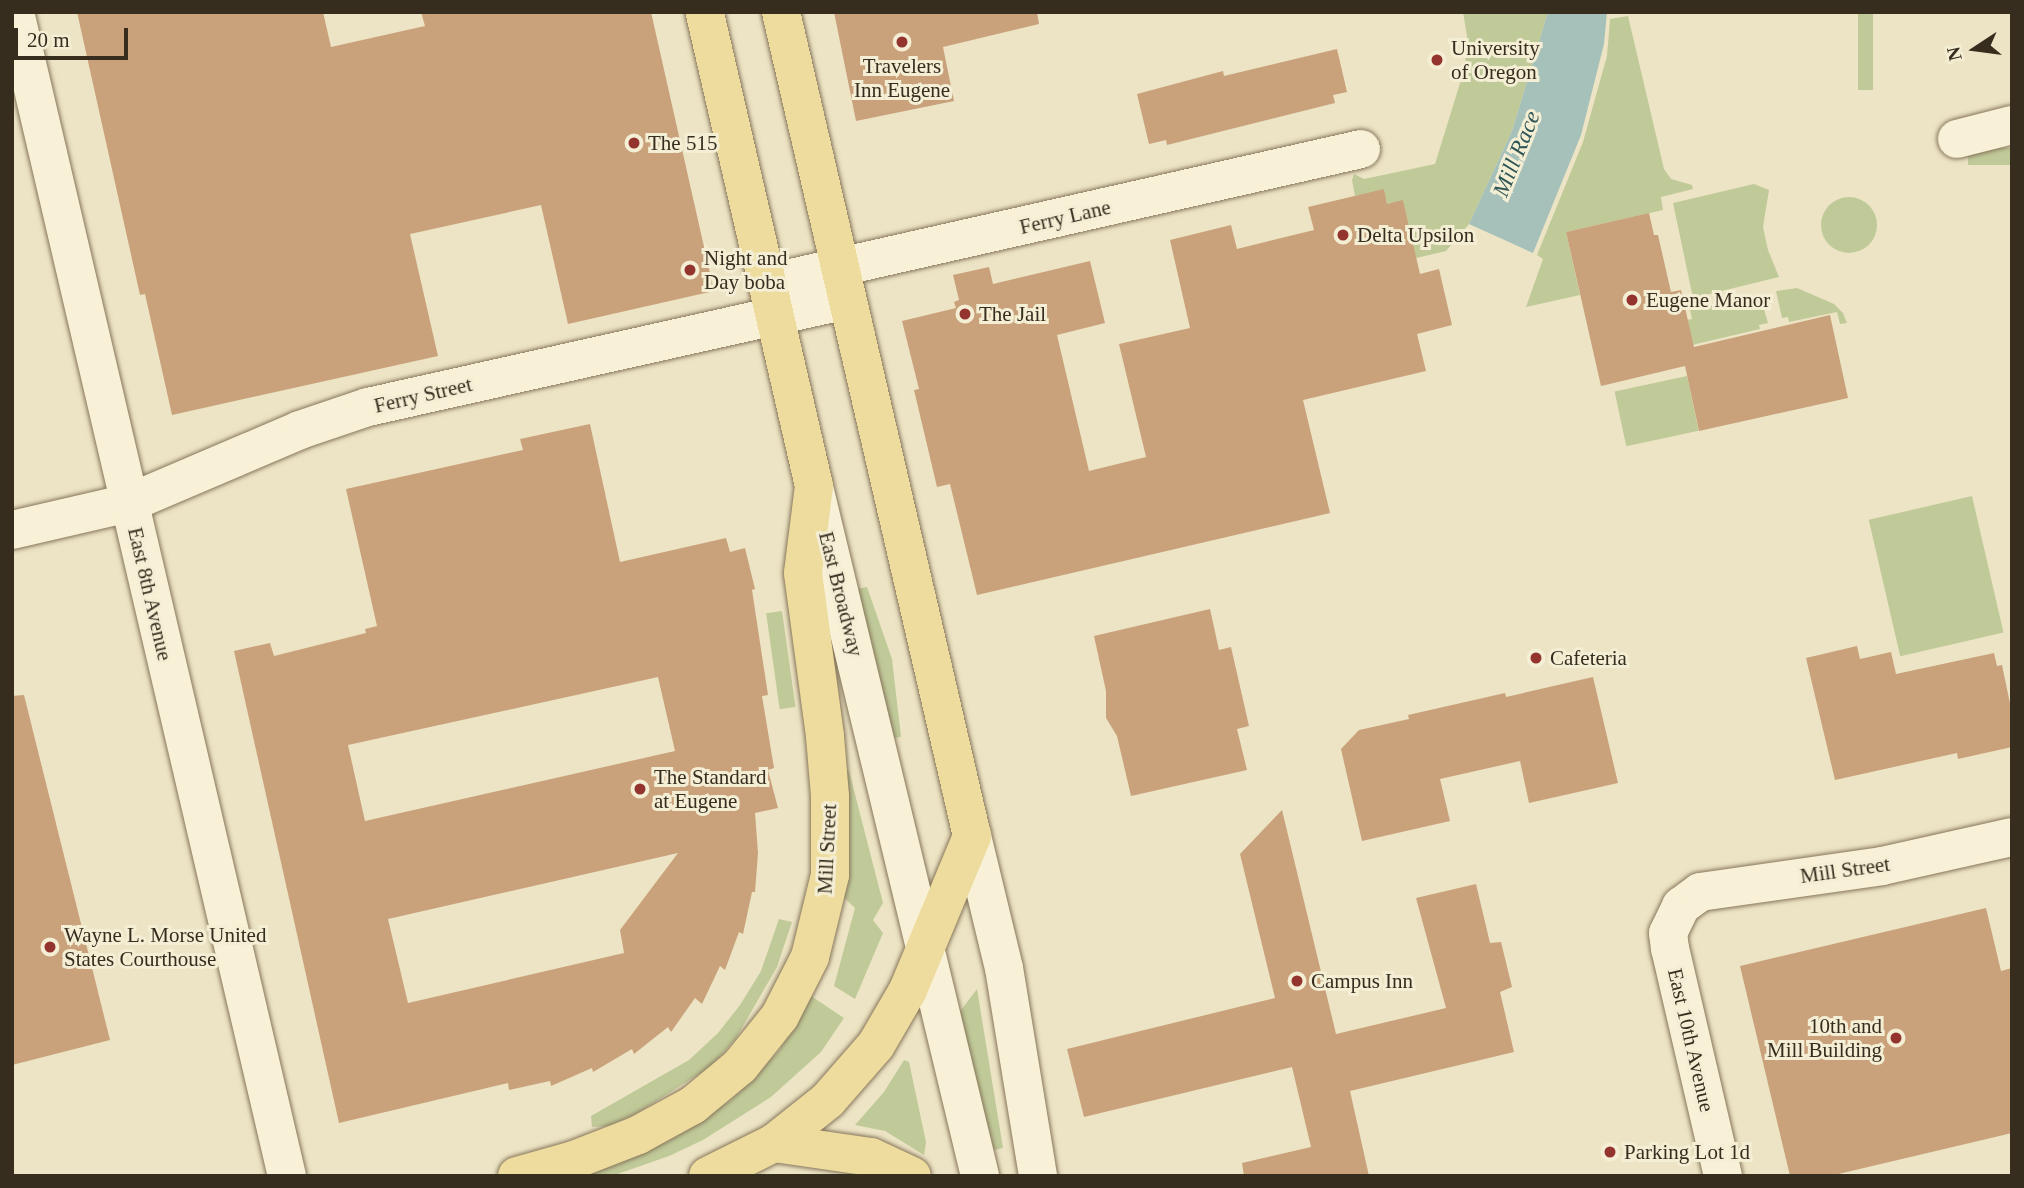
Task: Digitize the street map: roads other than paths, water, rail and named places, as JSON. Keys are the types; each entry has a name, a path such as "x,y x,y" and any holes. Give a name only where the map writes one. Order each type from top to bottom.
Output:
{"main road":[{"name":"East Broadway","path":"705,12 814,486"},
{"path":"708,1176 774,1143 828,1100 876,1045 908,990 972,836 781,12"},
{"name":"Mill Street","path":"517,1176 574,1160 638,1135 693,1105 740,1066 772,1026 810,957 824,910 830,875 830,796 825,736 803,573 814,486"},
{"path":"774,1143 872,1157 912,1176"}],"street":[{"name":"East 8th Avenue","path":"15,12 287,1176"},
{"path":"1957,139 2012,125"},
{"name":"Ferry Lane","path":"772,300 844,284 1361,149"},
{"name":"Ferry Street","path":"12,530 129,503 300,430 368,407 772,300"},
{"name":"East Broadway","path":"814,486 888,785 924,952 981,1176"},
{"path":"972,836 1004,968 1038,1176"},
{"name":"Mill Street","path":"1681,906 1700,892 1882,866 2012,837"},
{"name":"East 10th Avenue","path":"1681,906 1668,933 1670,949 1723,1176"}],"water":[{"name":"Mill Race","path":"1548,12 1607,12 1604,44 1581,135 1533,253 1469,224 1512,131"}],"place":[{"name":"Travelers Inn Eugene","path":"902,42"},
{"name":"University of Oregon","path":"1437,60"},
{"name":"The 515","path":"634,143"},
{"name":"Delta Upsilon","path":"1343,235"},
{"name":"Night and Day boba","path":"690,270"},
{"name":"Eugene Manor","path":"1632,300"},
{"name":"The Jail","path":"965,314"},
{"name":"Cafeteria","path":"1536,658"},
{"name":"The Standard at Eugene","path":"640,789"},
{"name":"Wayne L. Morse United States Courthouse","path":"50,947"},
{"name":"Campus Inn","path":"1297,981"},
{"name":"10th and Mill Building","path":"1896,1038"},
{"name":"Parking Lot 1d","path":"1610,1152"}]}
